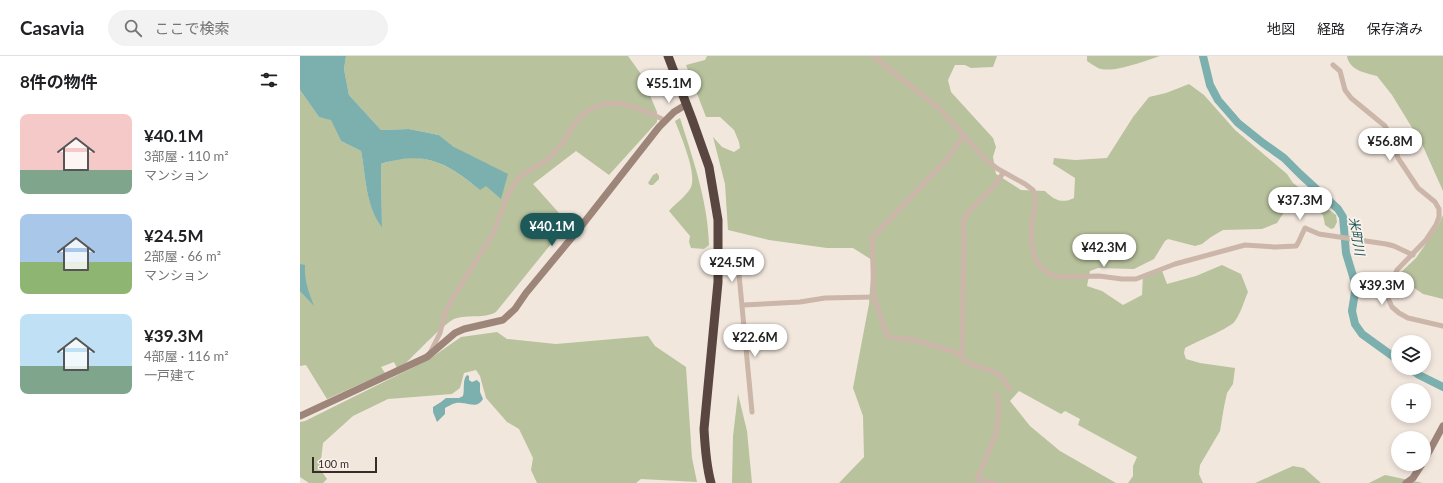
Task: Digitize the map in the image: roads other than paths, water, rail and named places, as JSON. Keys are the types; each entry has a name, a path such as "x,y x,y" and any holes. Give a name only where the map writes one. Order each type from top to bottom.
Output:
{"highway":[{"path":"668,56 709,167 718,220 718,282 704,429 706,459 711,483"}],"street":[{"path":"873,56 941,110 986,160 1003,173 1025,184 1033,190 1036,197 1031,228 1032,246 1035,258 1039,265 1048,273 1059,277 1099,276 1136,279 1183,262 1245,245 1275,247 1296,246 1305,228 1319,234 1394,246 1413,254"},
{"path":"1333,65 1340,71 1346,90 1352,98 1384,126 1392,139 1398,158 1418,188 1435,202 1439,208 1436,225 1426,240 1397,270 1388,288 1387,296 1392,307 1399,314 1408,318 1443,326"},
{"path":"428,357 440,333 450,300 491,237 497,226 512,186 520,177 548,159 560,146 576,122 597,106 604,103 619,103 642,109 666,121"},
{"path":"300,416 428,357 455,333 464,329 503,320 514,309 591,215 659,127 674,112 687,104"},
{"path":"964,135 948,158 872,238 874,297 888,337 935,345 952,351 966,362 999,374 1010,389"},
{"path":"962,358 964,217 968,211 995,185 1003,173"},
{"path":"718,256 731,256 738,264 752,412"},
{"path":"743,305 800,302 824,298 874,297"},
{"path":"993,483 977,479 996,434 999,409 997,394"},
{"path":"1431,448 1443,426"},
{"path":"1406,483 1417,471"}],"water":[{"path":"300,56 346,56 344,69 349,95 381,130 409,129 439,135 454,147 508,174 501,199 486,186 480,190 446,166 423,159 410,158 397,160 381,164 382,227 376,219 369,200 361,151 341,141 331,120 319,117 300,90"},
{"path":"300,264 305,265 306,281 314,306 300,291"},
{"path":"467,375 469,376 469,380 472,382 477,380 480,383 480,392 483,399 476,405 455,403 445,408 445,414 437,422 433,412 433,407 446,398 459,398 463,396 465,377"}],"waterway":[{"name":"米町川","path":"1203,56 1210,85 1218,100 1238,123 1284,158 1338,209 1343,217 1346,253 1356,286 1352,311 1355,324 1362,334 1391,355"},
{"name":"米町川","path":"1419,375 1443,387"}]}
